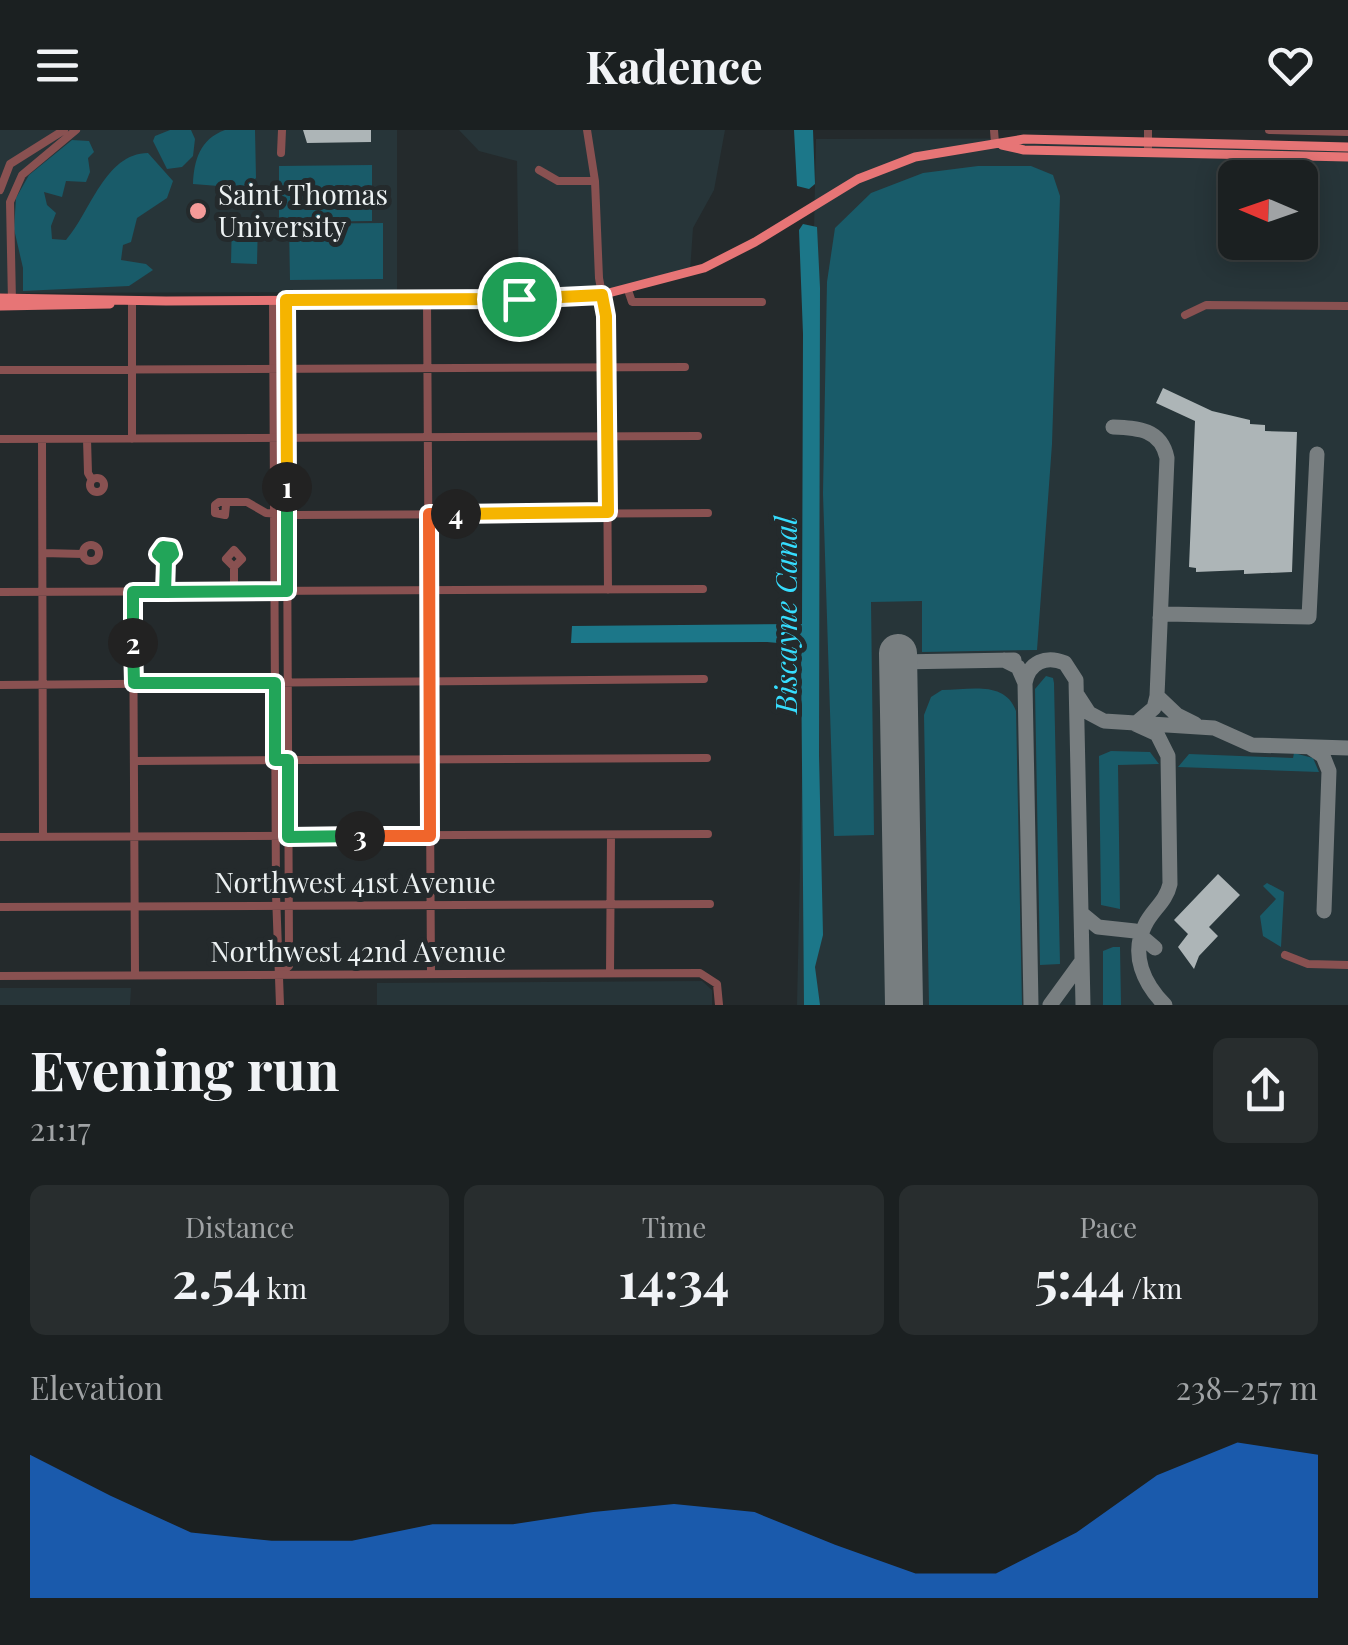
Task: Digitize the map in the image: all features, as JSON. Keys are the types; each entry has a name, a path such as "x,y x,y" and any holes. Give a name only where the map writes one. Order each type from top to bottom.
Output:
{"main road":[{"path":"0,298 8,303 602,295 704,268 882,168 915,158 995,143 1024,150 1348,148"},
{"path":"1148,148 1348,157"}],"street":[{"path":"0,190 10,164 64,130"},
{"path":"8,303 4,230 10,202 22,176 76,130"},
{"path":"282,130 282,153"},
{"path":"587,130 606,316 608,590"},
{"path":"994,130 995,143"},
{"path":"1148,130 1148,148"},
{"path":"1268,130 1348,132"},
{"path":"1348,148 1348,157"},
{"path":"539,170 558,181 595,181"},
{"path":"628,290 632,302 762,302"},
{"path":"273,300 276,906 280,1005"},
{"path":"280,974 289,966 286,300"},
{"path":"428,300 431,974"},
{"path":"132,301 132,439"},
{"path":"1184,315 1206,304 1348,306"},
{"path":"0,370 684,366"},
{"path":"0,440 698,436"},
{"path":"42,439 43,837"},
{"path":"87,439 88,472 92,480"},
{"path":"226,505 248,502 274,514 708,513"},
{"path":"43,552 83,554"},
{"path":"165,592 166,561"},
{"path":"234,567 234,592"},
{"path":"0,592 703,589"},
{"path":"133,592 135,975"},
{"path":"0,684 704,679"},
{"path":"134,760 707,758"},
{"path":"610,834 610,973"},
{"path":"0,837 708,834"},
{"name":"Northwest 41st Avenue","path":"0,907 710,904"},
{"path":"1285,955 1308,964 1348,966"},
{"name":"Northwest 42nd Avenue","path":"0,976 700,973 714,980 719,1005"}],"shaded area":[{"name":"Saint Thomas University","path":"0,130 397,130 397,292 0,293"},
{"path":"170,130 191,130 195,139 193,156 182,167 167,169 153,141 155,136"},
{"path":"225,130 255,130 256,178 244,188 193,184 200,151"},
{"path":"459,130 725,130 714,190 693,228 690,272 636,288 519,299 517,161 479,151"},
{"path":"794,130 813,130 815,184 809,189 797,186"},
{"path":"1159,138 1348,143 1348,1005 797,1005 816,139"},
{"path":"72,140 89,141 94,152 88,158 90,172 86,182 66,181 62,197 44,192 47,205 56,213 52,239 66,240 109,173 120,163 148,153 173,181 167,198 137,218 131,242 123,245 121,260 146,264 153,270 129,286 23,291 23,268 14,229 16,198 29,175"},
{"path":"372,165 372,221 279,222 279,166"},
{"path":"978,166 1031,166 1053,175 1060,196 1052,444 1037,650 922,652 922,601 871,602 874,835 834,836 823,493 827,282 835,228 871,193 923,173"},
{"path":"232,219 258,220 257,264 231,263"},
{"path":"383,223 383,279 290,280 289,224"},
{"path":"803,224 817,227 820,288 819,755 823,935 815,967 820,1005 804,1005 801,645 571,643 572,626 802,624 803,334 799,230"},
{"path":"1046,676 1053,678 1054,683 1060,964 1040,965 1035,689"},
{"path":"942,690 995,691 1011,701 1016,711 1022,1005 929,1005 924,715 931,697"},
{"path":"1111,751 1150,752 1159,764 1118,765 1120,909 1101,905 1099,756"},
{"path":"1294,753 1313,758 1319,772 1178,767 1189,754 1293,758"},
{"path":"1267,883 1284,892 1281,947 1263,936 1260,916 1276,899 1263,886"},
{"path":"1120,947 1121,1005 1103,1005 1103,951"},
{"path":"702,981 712,990 712,1005 377,1005 377,983"},
{"path":"0,988 131,988 130,1005 0,1005"}],"building":[{"path":"303,130 371,130 371,142 307,143"},
{"path":"1163,388 1212,411 1265,425 1265,431 1297,432 1292,572 1196,572 1196,568 1189,567 1195,421 1156,403"},
{"path":"1218,874 1240,895 1209,927 1218,936 1199,956 1194,969 1178,947 1188,934 1174,920"}],"taxiway":[{"path":"1113,427 1154,436 1167,458 1157,696 1154,708 1135,724"},
{"path":"1160,618 1166,614 1309,617 1317,454"},
{"path":"1004,660 1018,667 1025,683 1031,1005"},
{"path":"898,662 1014,660"},
{"path":"1025,683 1034,665 1051,660 1065,663 1076,680 1083,1005"},
{"path":"1078,696 1089,713 1104,721 1214,728 1252,745 1348,748"},
{"path":"1157,696 1177,715 1195,724"},
{"path":"1135,724 1157,734 1168,756 1170,884 1145,925 1139,947 1145,978 1165,1005"},
{"path":"1311,748 1323,756 1329,771 1324,911"},
{"path":"1081,913 1098,927 1135,931 1155,948"},
{"path":"1050,1005 1082,961"}],"runway":[{"path":"898,653 904,1005"}],"place":[{"name":"Saint Thomas University","path":"198,211"}],"route":[{"path":"519,299 286,300 287,591 165,592 166,561 158,554 166,546 173,554 166,561 165,592 133,592 134,683 275,683 275,760 288,760 288,837 430,836 429,514 608,512 606,316 602,295 519,299"}],"water label":[{"name":"Biscayne Canal","path":"787,615"}]}
